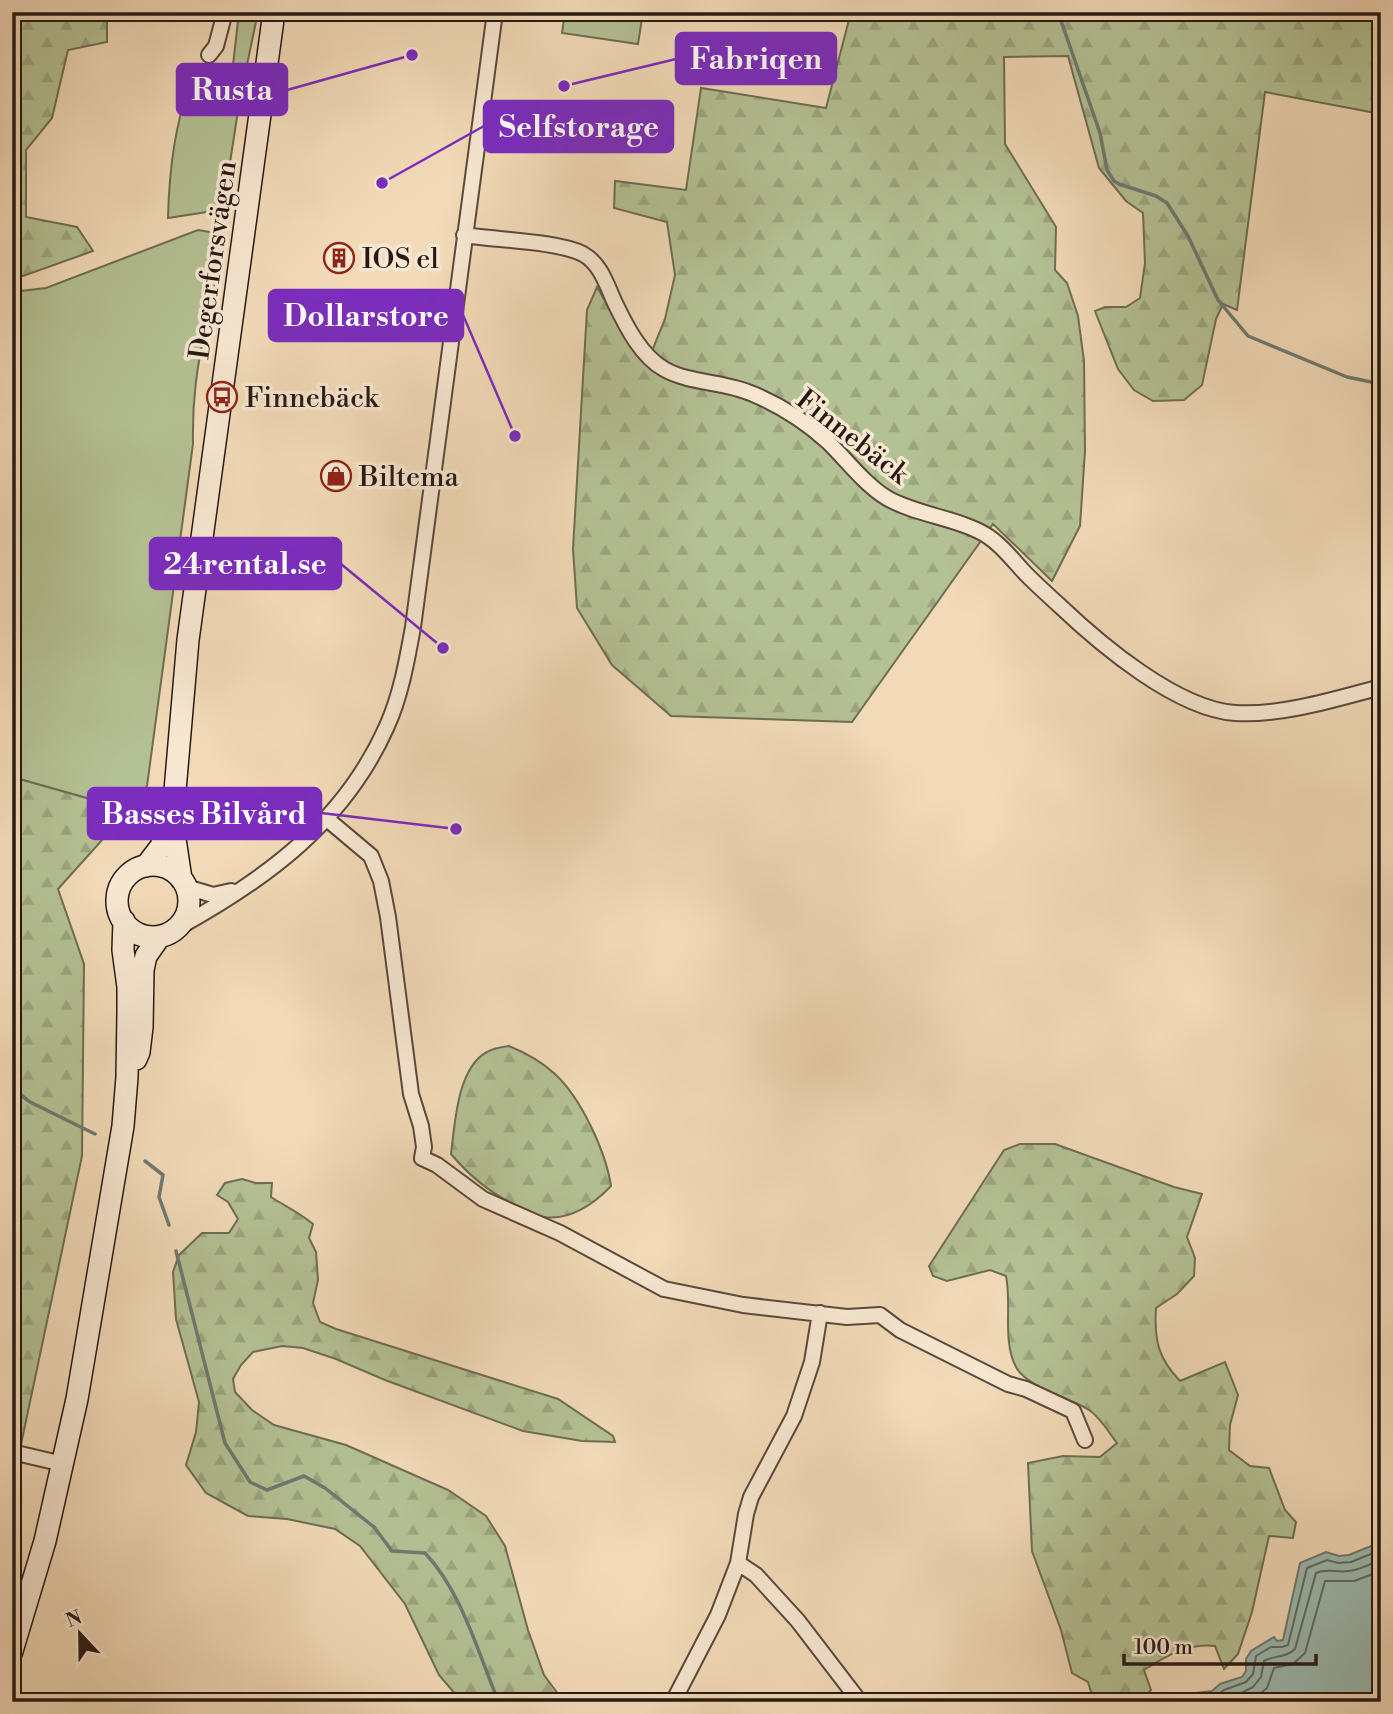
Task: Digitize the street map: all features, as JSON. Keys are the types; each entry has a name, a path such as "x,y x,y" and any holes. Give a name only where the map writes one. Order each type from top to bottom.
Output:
{"main road":[{"name":"Degerforsvägen","path":"146,866 162,845 164,834 170,736 188,640 274,12"},
{"name":"Degerforsvägen","path":"184,883 175,839 174,802 188,640"},
{"path":"12,1651 45,1541 63,1464 80,1382 122,1126 127,1077 128,987 123,950 124,921 118,901 120,887 128,876 146,866 167,868 184,883 188,908 146,956 139,1052 127,1077"},
{"path":"124,921 140,934 169,931"}],"street":[{"path":"209,55 216,46 225,12"},
{"path":"169,931 245,886 311,836 365,767 388,725 405,667 413,627 495,12"},
{"name":"Finnebäck","path":"464,235 561,246 590,258 604,278 629,328 650,359 673,372 732,385 755,394 799,420 825,440 885,497 990,537 1100,641 1129,664 1178,694 1213,710 1235,713 1263,712 1325,701 1381,687"},
{"path":"327,818 371,856 381,881 411,1094 421,1126 424,1147 422,1158 437,1165 483,1199 554,1230 664,1289 743,1305 864,1318 880,1315 900,1330 1008,1384 1026,1389 1073,1411 1085,1440"},
{"path":"184,883 213,895 245,886"},
{"path":"673,1702 718,1615 738,1563 751,1497 794,1416 812,1362 820,1313"},
{"path":"12,1452 63,1464"},
{"path":"738,1563 756,1575 798,1621 860,1702"}],"green space":[{"path":"12,12 107,18 107,42 68,50 52,118 26,150 26,217 77,227 93,251 23,276 12,276"},
{"path":"239,12 258,12 240,98 224,201 213,211 168,218 173,152 189,87 222,73 233,65"},
{"path":"565,12 643,12 638,44 562,33"},
{"path":"851,12 1381,12 1381,114 1265,92 1237,310 1223,304 1216,319 1202,385 1184,400 1153,401 1134,390 1118,369 1095,311 1105,307 1126,307 1140,298 1145,263 1143,213 1126,201 1099,168 1068,56 1004,57 1005,144 1056,227 1055,270 1067,283 1078,316 1084,361 1085,451 1080,526 1052,581 993,524 852,722 671,716 612,665 577,608 573,549 587,310 597,287 631,345 650,356 665,319 675,275 667,222 614,208 615,181 686,190 701,88 826,108"},
{"path":"198,230 222,234 220,257 198,369 193,444 147,786 129,810 12,777 12,292 46,288"},
{"path":"12,777 129,810 58,889 84,964 82,1156 12,1487"},
{"path":"509,1046 539,1061 565,1084 583,1111 598,1142 611,1186 590,1204 572,1213 554,1218 542,1217 506,1201 486,1188 451,1154 459,1098 469,1070 487,1052"},
{"path":"1020,1144 1055,1144 1174,1187 1202,1194 1187,1237 1195,1258 1194,1276 1177,1294 1156,1308 1159,1348 1180,1381 1225,1362 1238,1395 1230,1425 1229,1450 1250,1466 1269,1468 1285,1510 1296,1522 1293,1538 1269,1536 1252,1612 1238,1654 1224,1669 1215,1646 1196,1647 1169,1655 1144,1670 1151,1690 1141,1702 1088,1702 1091,1692 1088,1682 1072,1673 1061,1630 1032,1551 1028,1463 1063,1456 1100,1457 1117,1443 1093,1413 1029,1381 1016,1367 1009,1346 1006,1276 990,1270 947,1281 933,1276 929,1266 1004,1150"},
{"path":"242,1179 256,1183 272,1183 271,1197 313,1224 309,1238 316,1252 318,1280 313,1303 320,1322 558,1399 613,1436 615,1442 582,1441 523,1431 303,1348 282,1346 253,1352 233,1379 235,1392 252,1410 274,1425 346,1445 448,1490 486,1516 505,1546 528,1630 544,1675 564,1702 462,1702 439,1675 405,1604 360,1546 335,1529 287,1519 248,1516 206,1493 186,1465 196,1432 199,1402 176,1319 173,1272 179,1255 202,1233 229,1233 238,1219 228,1202 217,1195 225,1183"}],"water":[{"path":"1381,1542 1381,1702 1179,1702 1242,1677 1246,1671 1246,1659 1251,1651 1274,1637 1277,1641 1283,1640 1300,1563 1326,1552 1339,1556 1349,1555"}],"waterway":[{"path":"1058,12 1100,133 1107,170 1119,184 1156,196 1167,203 1188,236 1218,300 1248,336 1347,377 1381,384"},
{"path":"12,1088 30,1102 95,1134"},
{"path":"145,1161 163,1175 159,1197 169,1225"},
{"path":"176,1251 225,1443 250,1482 267,1490 304,1476 325,1488 374,1527 392,1551 425,1553 458,1601 501,1702"}],"place":[{"name":"Rusta","path":"412,55"},
{"name":"Fabriqen","path":"564,86"},
{"name":"Selfstorage","path":"382,183"},
{"name":"IOS el","path":"339,258"},
{"name":"Finnebäck","path":"222,397"},
{"name":"Dollarstore","path":"515,436"},
{"name":"Biltema","path":"336,476"},
{"name":"24rental.se","path":"443,648"},
{"name":"Basses Bilvård","path":"456,829"}]}
